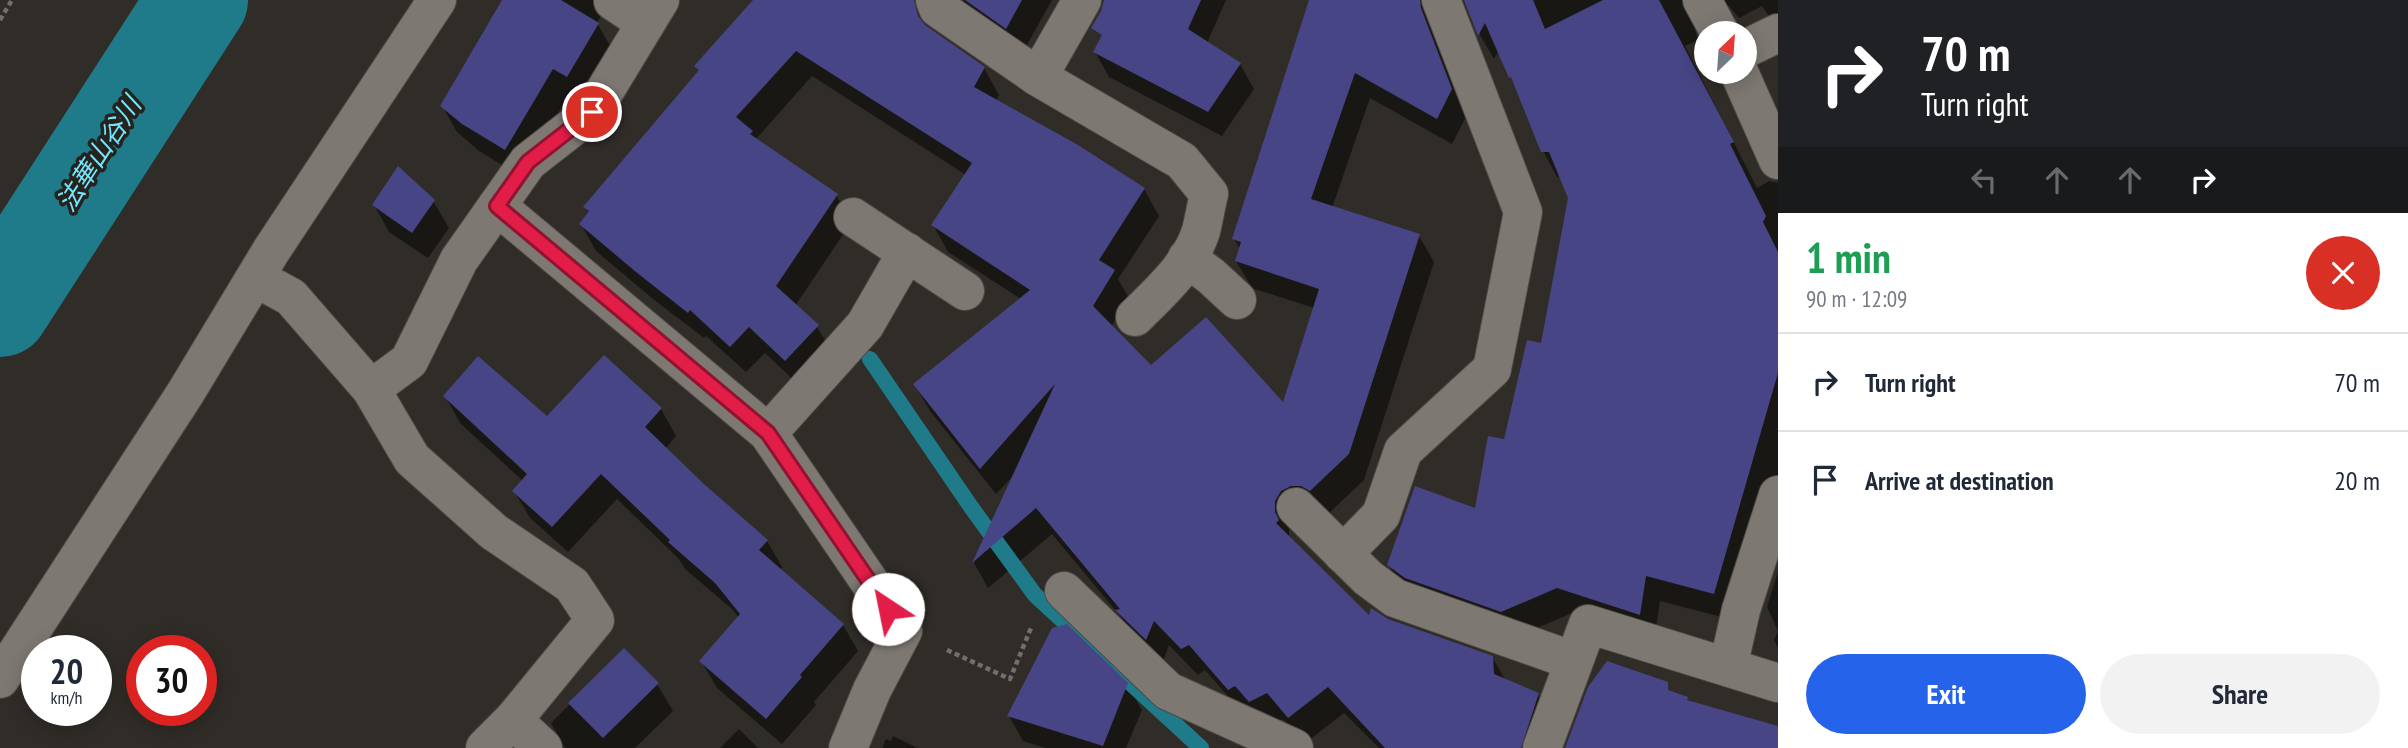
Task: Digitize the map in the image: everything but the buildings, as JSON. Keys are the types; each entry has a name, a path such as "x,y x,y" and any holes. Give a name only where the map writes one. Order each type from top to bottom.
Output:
{"street":[{"path":"0,679 186,393 256,278 438,0"},
{"path":"935,0 937,8 1038,78 1182,161 1209,194 1200,233 1187,258 1170,282 1135,317"},
{"path":"1038,78 1082,0"},
{"path":"1343,554 1381,515 1403,451 1492,369 1523,212 1441,0"},
{"path":"1702,0 1713,21"},
{"path":"371,389 409,361 459,260 528,162 592,112 653,12 612,2"},
{"path":"1757,43 1778,33"},
{"path":"1744,84 1778,160"},
{"path":"497,206 768,433 903,631 872,690 848,748"},
{"path":"853,217 965,290"},
{"path":"768,433 865,325 907,252"},
{"path":"1187,258 1237,300"},
{"path":"256,278 291,297 371,389 412,458 494,532 572,585 596,620 513,720 485,748"},
{"path":"1728,667 1741,610 1778,495"},
{"path":"1296,507 1368,578 1395,598 1574,661"},
{"path":"1067,593 1168,691 1239,738 1294,748"},
{"path":"1542,748 1588,624 1778,683"},
{"path":"513,720 543,748"}],"path":[{"path":"0,20 12,0"},
{"path":"903,631 1010,679 1039,609 1067,593"}],"waterway":[{"name":"法華山谷川","path":"0,307 198,0"},
{"path":"870,359 1035,595 1201,748"}],"route":[{"path":"592,112 528,162 497,206 768,433 888,609"}]}
